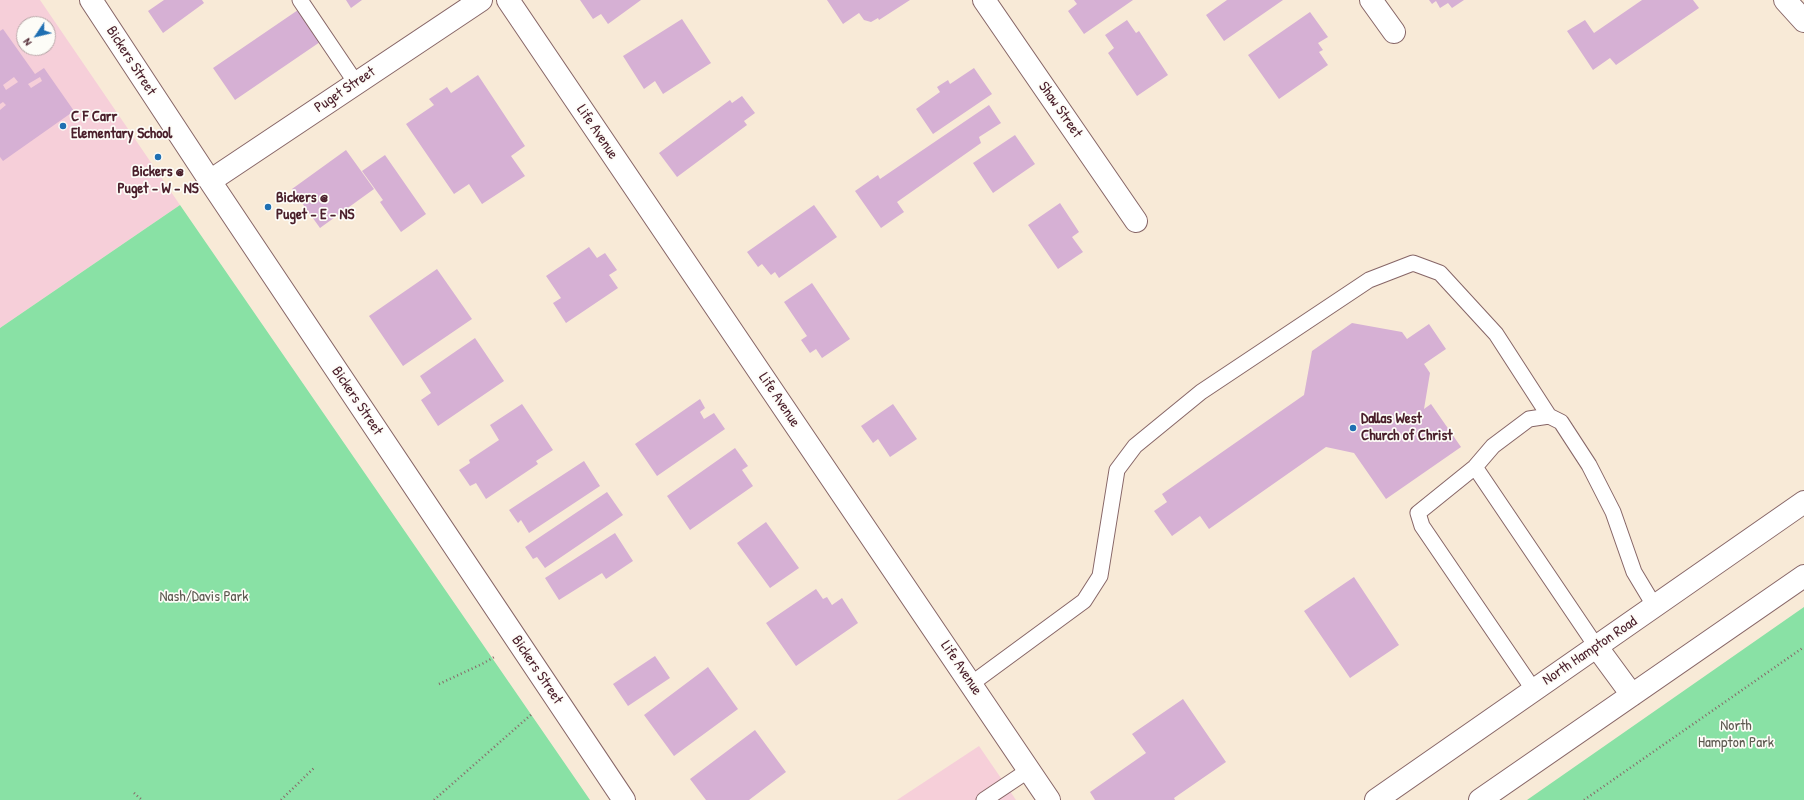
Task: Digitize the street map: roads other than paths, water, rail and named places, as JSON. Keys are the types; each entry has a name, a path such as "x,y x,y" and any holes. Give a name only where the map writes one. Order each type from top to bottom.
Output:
{"street":[{"name":"Bickers Street","path":"91,0 210,181 624,800"},
{"name":"Puget Street","path":"210,181 481,0"},
{"name":"Life Avenue","path":"508,0 1050,800"},
{"name":"Shaw Street","path":"984,0 1136,221"},
{"path":"1371,0 1394,32"},
{"path":"1785,0 1804,22"},
{"name":"North Hampton Road","path":"1376,800 1804,502"},
{"path":"1480,800 1804,576"},
{"path":"1596,646 1632,695"}],"lane":[{"path":"300,0 356,83"},
{"path":"971,684 1084,601 1100,576 1117,470 1135,446 1201,392 1369,280 1413,263 1440,273 1496,334 1549,416 1560,422 1589,465 1613,512 1634,572 1655,607"},
{"path":"1534,689 1422,526 1418,513 1475,468 1493,446 1529,419 1549,416"},
{"path":"1475,468 1596,646"},
{"path":"984,800 1029,770"}],"place":[{"name":"C F Carr Elementary School","path":"63,126"},
{"name":"Bickers @ Puget - W - NS","path":"158,157"},
{"name":"Bickers @ Puget - E - NS","path":"268,207"},
{"name":"Dallas West Church of Christ","path":"1353,428"}],"park label":[{"name":"Nash/Davis Park","path":"204,597"},
{"name":"North Hampton Park","path":"1736,734"}]}
